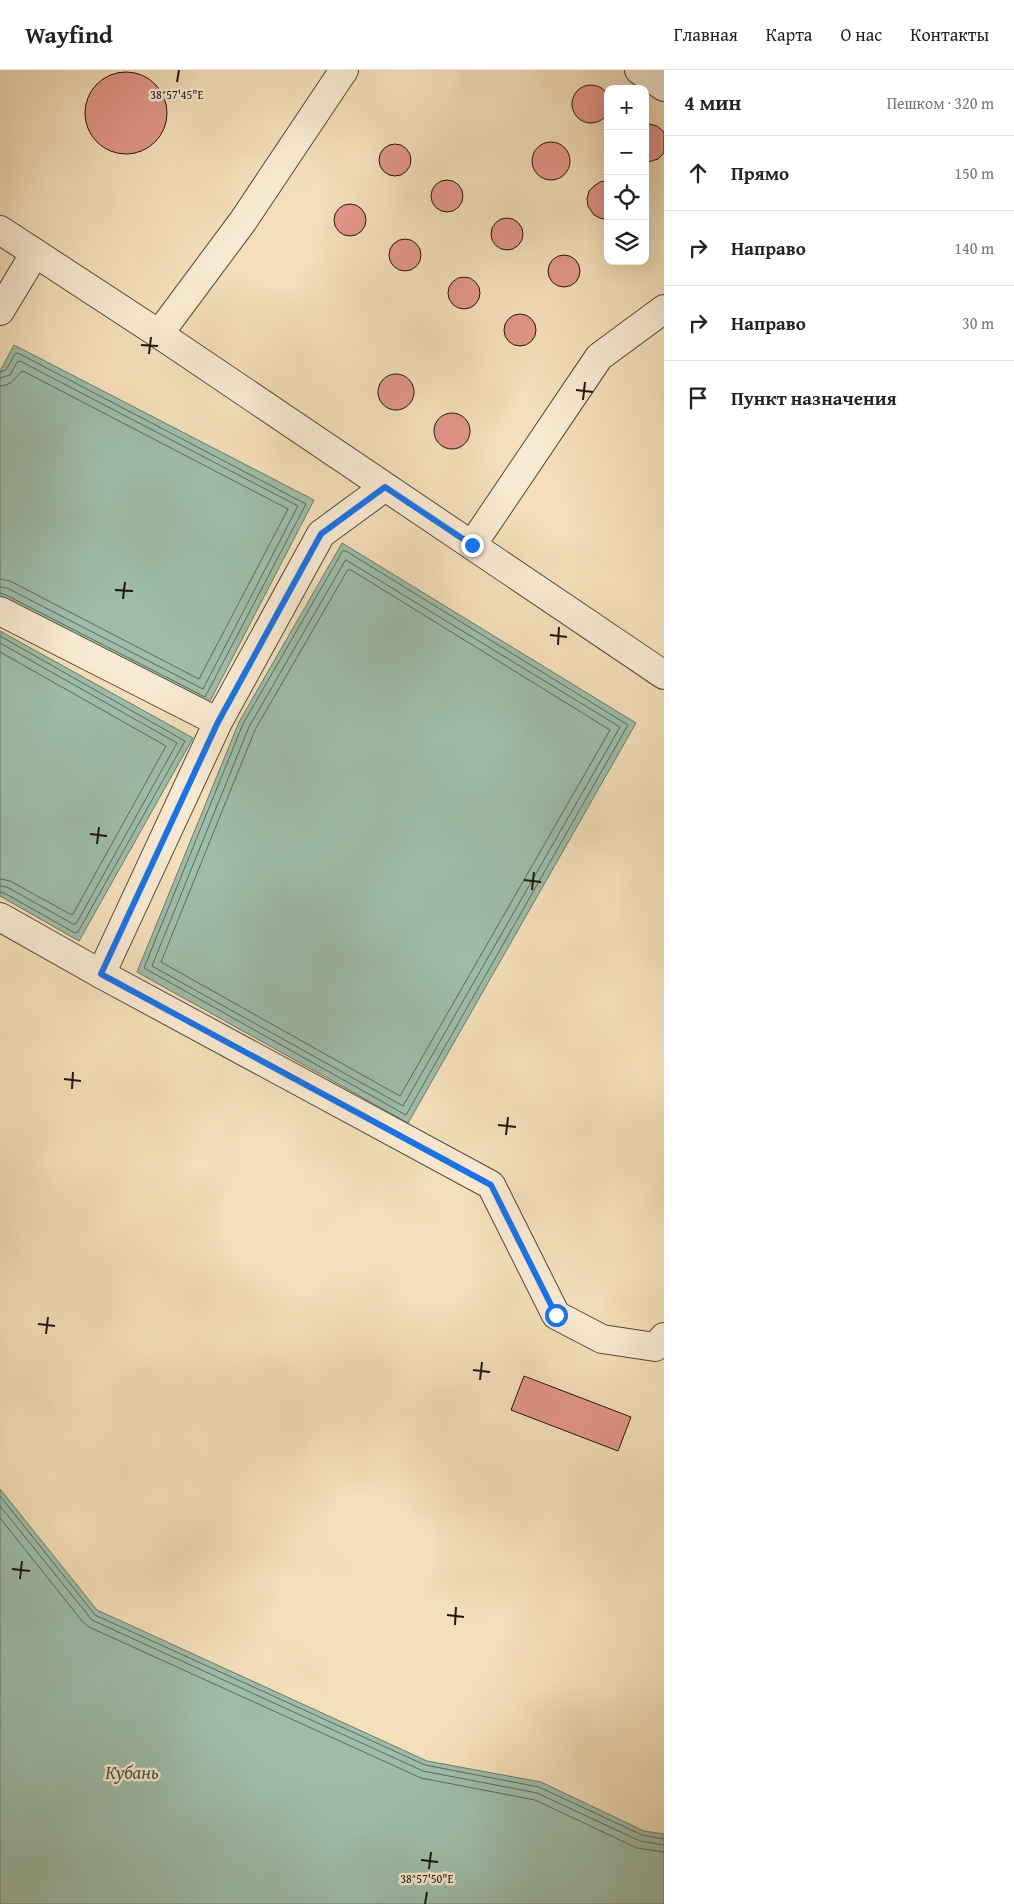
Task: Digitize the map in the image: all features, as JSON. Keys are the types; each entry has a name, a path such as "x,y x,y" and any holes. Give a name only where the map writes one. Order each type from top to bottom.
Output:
{"lane":[{"path":"159,334 242,221 344,70"},
{"path":"639,70 664,87"},
{"path":"0,230 159,334 664,675"},
{"path":"0,311 35,253"},
{"path":"472,545 599,357 664,309"},
{"path":"101,974 218,722 321,534 385,487"},
{"path":"0,611 218,722"},
{"path":"0,917 101,974 491,1185 556,1315 602,1339 656,1348 664,1337"}],"water":[{"path":"14,345 314,500 208,705 0,597 0,371"},
{"path":"342,543 636,723 408,1123 137,972 239,722"},
{"path":"0,631 193,738 79,941 0,896"},
{"name":"Кубань","path":"0,1489 97,1610 427,1761 541,1782 644,1831 664,1834 664,1904 0,1904"}],"building":[{"path":"126,72 142,75 155,84 164,97 167,113 164,129 155,142 142,151 126,154 110,151 97,142 88,129 85,113 88,97 97,84 110,75"},
{"path":"584,86 598,86 604,89 604,119 598,122 584,122 577,118 573,111 573,97 577,90"},
{"path":"649,124 657,126 664,132 664,153 658,159 649,162"},
{"path":"551,142 565,147 570,161 565,175 551,180 537,175 532,161 537,147"},
{"path":"395,144 407,148 411,160 407,172 395,176 383,172 379,160 383,148"},
{"path":"447,180 459,184 463,196 459,208 447,212 435,208 431,196 435,184"},
{"path":"600,182 604,182 604,219 594,215 588,206 587,199 589,191"},
{"path":"350,204 362,208 366,220 362,232 350,236 338,232 334,220 338,208"},
{"path":"507,218 519,222 523,234 519,246 507,250 495,246 491,234 495,222"},
{"path":"405,239 417,243 421,255 417,267 405,271 393,267 389,255 393,243"},
{"path":"564,255 576,259 580,271 576,283 564,287 552,283 548,271 552,259"},
{"path":"464,277 476,281 480,293 476,305 464,309 452,305 448,293 452,281"},
{"path":"520,314 532,318 536,330 532,342 520,346 508,342 504,330 508,318"},
{"path":"396,374 409,379 414,392 409,405 396,410 383,405 378,392 383,379"},
{"path":"452,413 465,418 470,431 465,444 452,449 439,444 434,431 439,418"},
{"path":"524,1376 631,1417 618,1451 511,1410"}],"route":[{"path":"472,545 385,487 321,534 218,722 101,974 491,1185 556,1315"}]}
